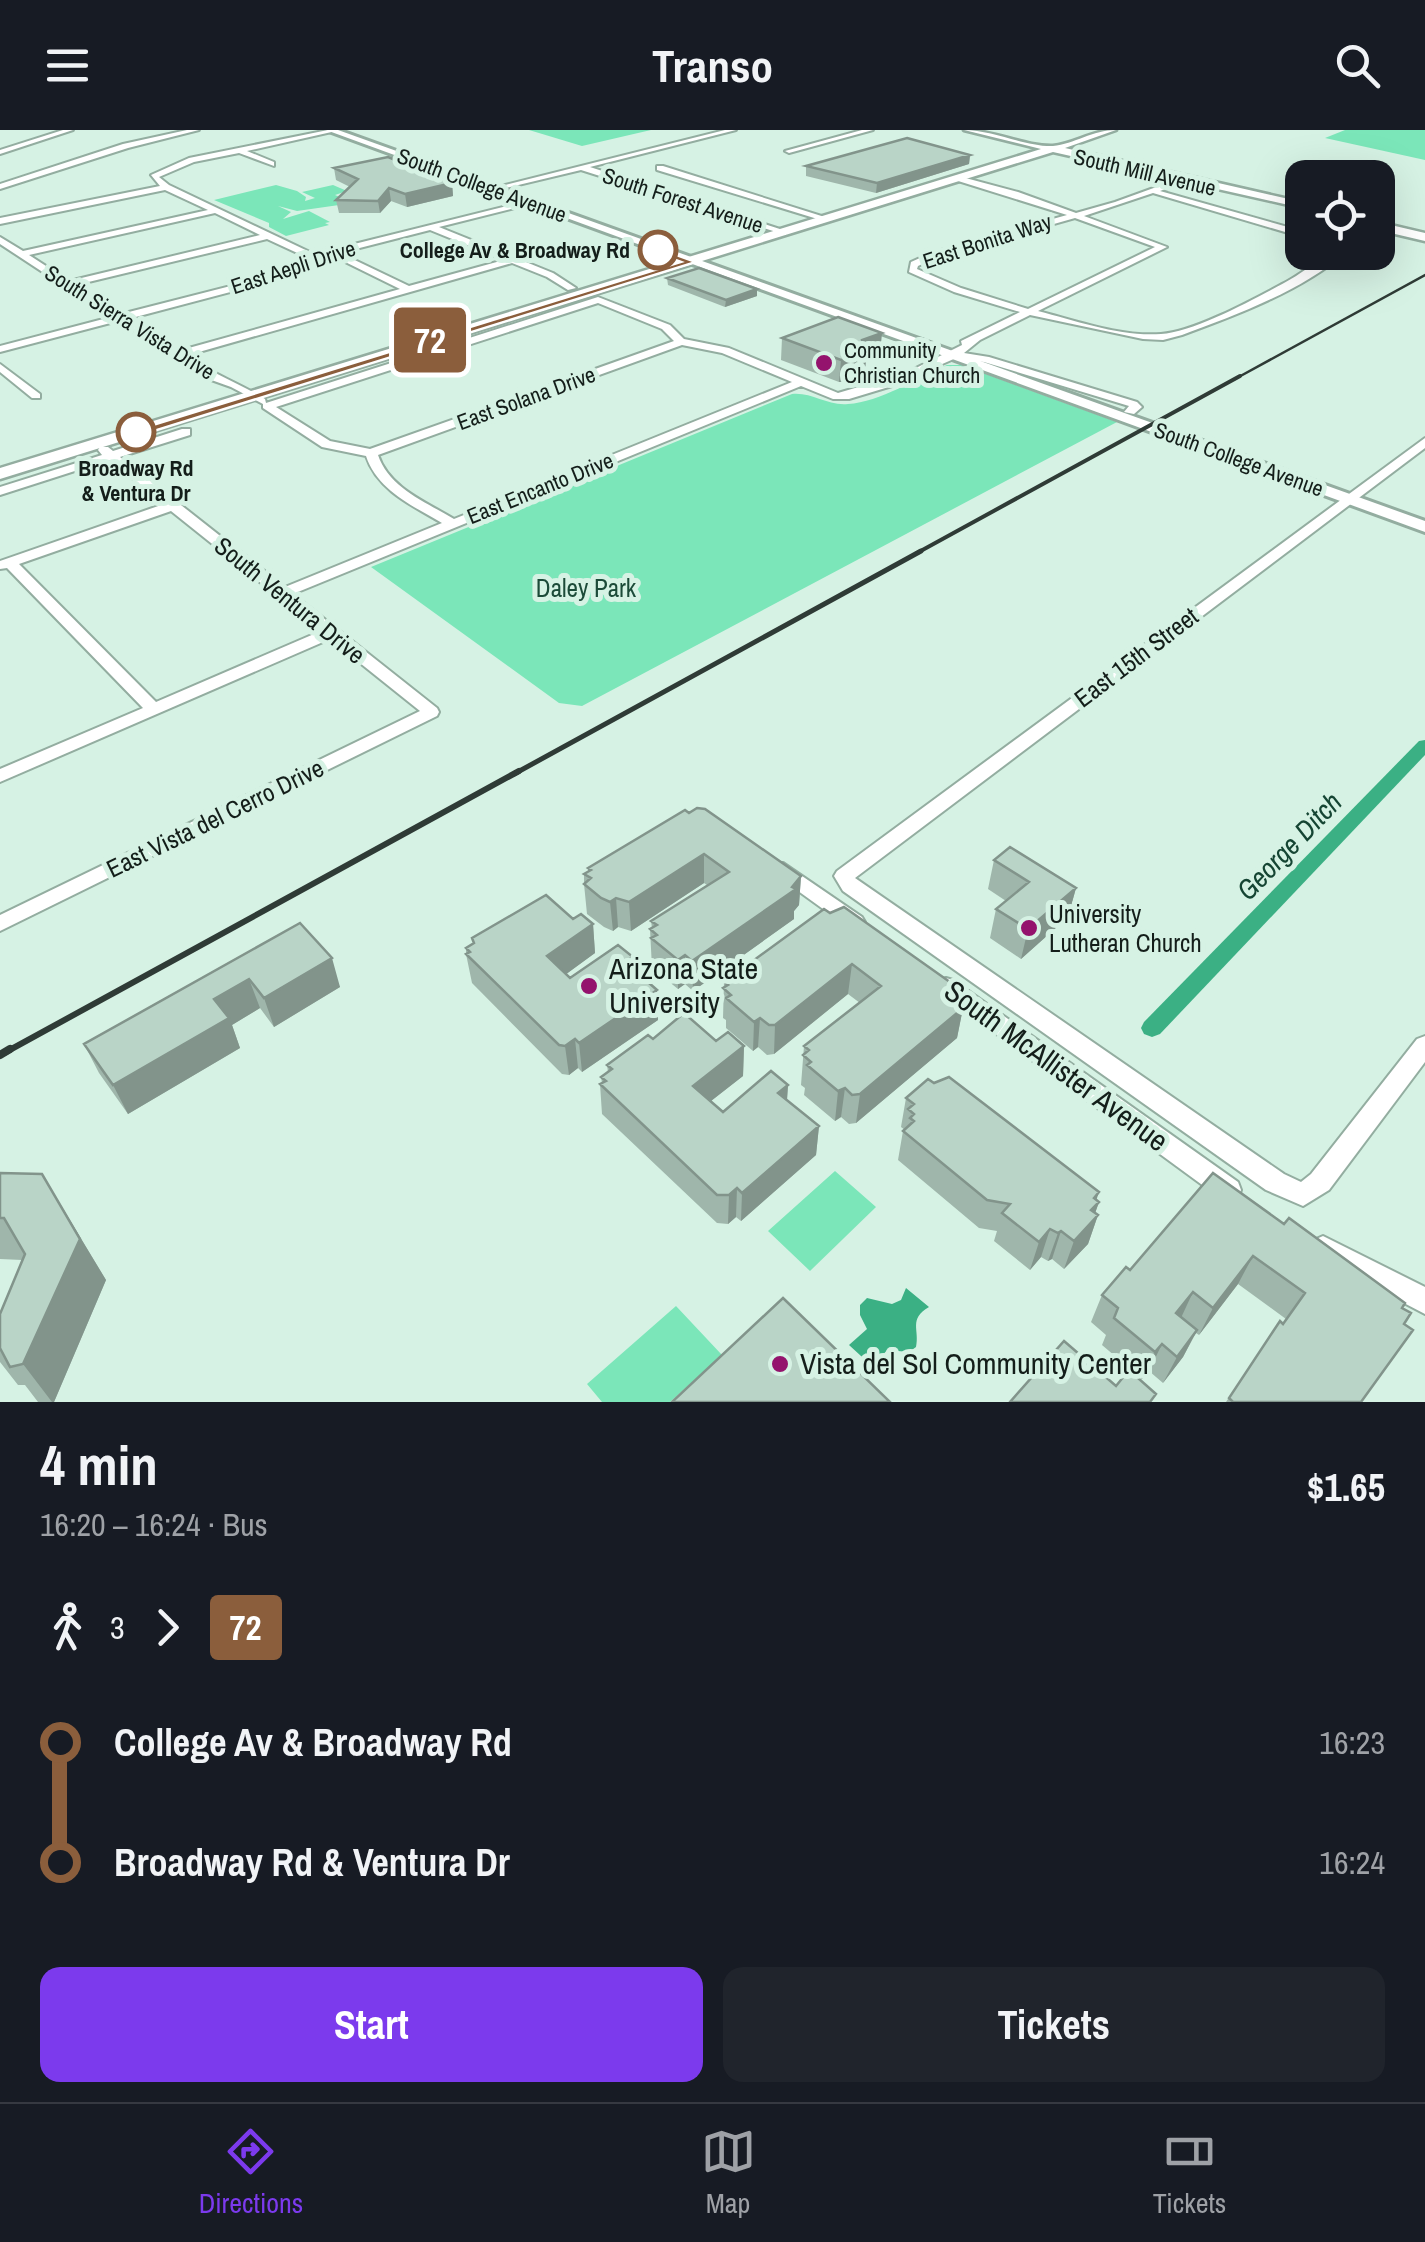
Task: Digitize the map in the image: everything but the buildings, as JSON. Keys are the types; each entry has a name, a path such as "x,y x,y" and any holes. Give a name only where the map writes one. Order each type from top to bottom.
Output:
{"main road":[{"name":"South Mill Avenue","path":"969,130 1285,203"},
{"path":"0,483 107,453 601,295 784,232 1111,130"},
{"name":"South Mill Avenue","path":"1050,149 1285,203"},
{"path":"1395,228 1425,235"},
{"path":"0,474 260,401"}],"street":[{"path":"0,152 70,130"},
{"path":"0,187 126,146 196,130"},
{"path":"313,257 155,180 158,173 192,160 331,130"},
{"name":"South College Avenue","path":"331,130 1425,526"},
{"path":"493,189 732,130"},
{"path":"790,152 870,130"},
{"path":"238,150 271,164"},
{"name":"South Forest Avenue","path":"582,167 784,232"},
{"path":"660,168 827,219"},
{"path":"601,295 666,327 681,342 725,350 845,397 950,355 1028,309 1109,270 1160,252 1163,247 1075,214 958,178"},
{"name":"East Bonita Way","path":"1028,309 920,277 912,270 914,264 1183,180"},
{"path":"0,221 166,187"},
{"path":"1153,192 1285,229"},
{"name":"East Aepli Drive","path":"0,349 264,280 313,257 528,202"},
{"path":"22,254 215,211"},
{"path":"431,227 571,288"},
{"path":"68,284 267,236"},
{"name":"South Sierra Vista Drive","path":"0,240 208,375 260,401 326,444 371,453"},
{"path":"332,252 409,290"},
{"path":"177,355 512,260"},
{"path":"1028,309 1115,333 1165,337 1269,293 1310,270"},
{"name":"East Solana Drive","path":"371,453 681,342"},
{"path":"950,355 985,360 1133,404 1136,407 1130,412"},
{"path":"0,367 36,396"},
{"name":"East Encanto Drive","path":"281,594 799,382"},
{"path":"0,491 107,453 186,432"},
{"name":"East 15th Street","path":"845,872 1425,442"},
{"name":"South Ventura Drive","path":"107,453 431,712"},
{"path":"371,453 373,466 386,481 453,524"},
{"path":"154,709 4,564 172,506"},
{"path":"0,776 330,633"},
{"name":"East Vista del Cerro Drive","path":"0,924 431,712"},
{"path":"766,858 874,936"},
{"name":"South McAllister Avenue","path":"845,872 845,881 850,886 1275,1182 1303,1195 1320,1182 1425,1045"},
{"name":"South McAllister Avenue","path":"921,969 1256,1209"},
{"path":"1306,1239 1425,1301"}],"green space":[{"path":"529,130 651,130 582,146"},
{"path":"1345,130 1425,130 1425,160 1325,138"},
{"path":"276,185 297,191 306,197 305,201 315,198 302,192 333,185 347,191 335,195 353,203 297,211 278,206 291,212 283,219 309,211 330,222 286,236 269,227 269,223 214,200"},
{"name":"Daley Park","path":"947,365 961,365 1117,422 582,706 559,703 371,567 792,394 840,404 860,402"},
{"path":"835,1171 876,1207 810,1271 768,1231"},
{"path":"676,1306 722,1355 670,1402 602,1402 587,1384"}],"shaded area":[{"path":"906,1288 929,1307 917,1320 916,1347 909,1352 887,1350 873,1367 849,1345 867,1329 860,1305 867,1298 892,1304 901,1300"}],"waterway":[{"name":"George Ditch","path":"1152,1028 1425,745"}],"railway":[{"path":"1235,379 1425,275"},
{"path":"917,553 1240,376"},
{"path":"514,774 921,551"},
{"path":"6,1052 519,771"},
{"path":"0,1055 10,1049"}],"bus line":[{"name":"72","path":"136,432 691,262 658,250"}],"place":[{"name":"College Av & Broadway Rd","path":"658,250"},
{"name":"Community Christian Church","path":"824,363"},
{"name":"Broadway Rd & Ventura Dr","path":"136,432"},
{"name":"University Lutheran Church","path":"1029,928"},
{"name":"Arizona State University","path":"589,986"},
{"name":"Vista del Sol Community Center","path":"780,1364"}]}
